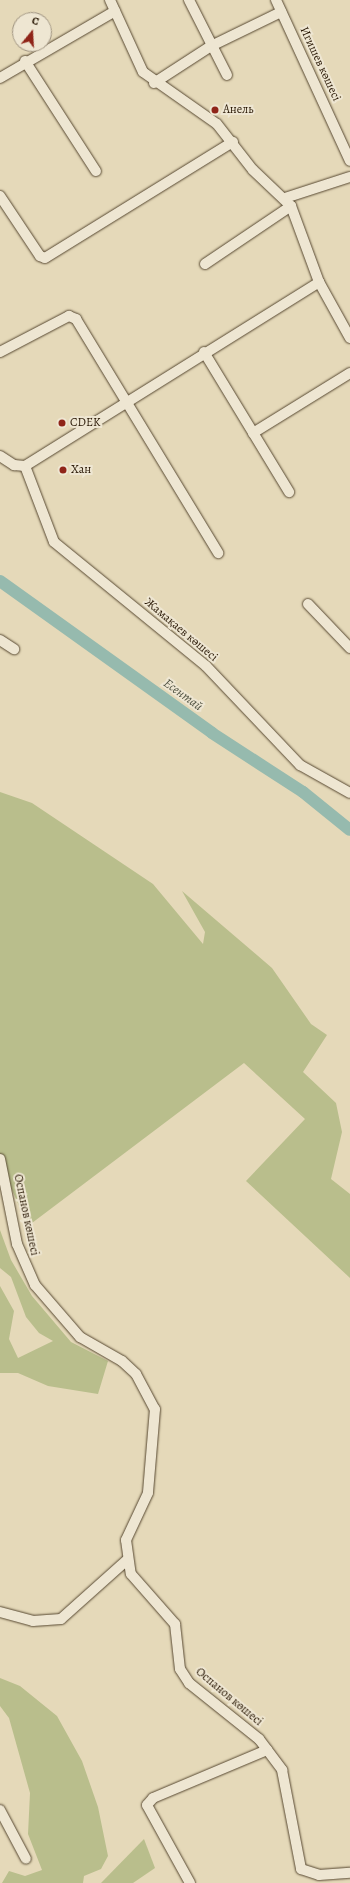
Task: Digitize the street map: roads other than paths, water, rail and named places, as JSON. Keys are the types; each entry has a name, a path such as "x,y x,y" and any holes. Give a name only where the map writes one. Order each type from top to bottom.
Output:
{"street":[{"path":"110,0 143,72 154,83 204,113 233,142 254,170 288,202 319,282 350,338"},
{"path":"189,0 210,46 227,75"},
{"name":"Игишев көшесі","path":"276,0 350,161"},
{"path":"0,78 25,61 115,11"},
{"path":"154,83 210,46 281,12"},
{"path":"25,61 96,171"},
{"path":"0,196 40,256 45,258 233,142"},
{"path":"205,264 288,202 350,177"},
{"path":"0,456 14,465 25,466 126,404 204,352 319,282"},
{"path":"0,352 73,316 218,553"},
{"path":"204,352 289,492"},
{"path":"253,433 350,373"},
{"name":"Жамақаев көшесі","path":"25,466 54,542 206,666 300,765 350,793"},
{"path":"308,604 350,648"},
{"path":"0,640 14,649"},
{"name":"Оспанов көшесі","path":"0,1159 17,1244 35,1285 80,1337 122,1361 136,1374 155,1408 148,1493 129,1529 128,1559 131,1574 175,1624 180,1669 189,1683 235,1717 267,1750 282,1770 287,1786 296,1853 301,1869 319,1875 350,1873"},
{"path":"0,1612 33,1620 61,1619 128,1559"},
{"path":"190,1883 147,1805 153,1798 267,1750"},
{"path":"0,1810 26,1859"}],"waterway":[{"name":"Есентай","path":"0,581 212,733 303,792 350,830"}],"place":[{"name":"Анель","path":"215,110"},
{"name":"CDEK","path":"62,423"},
{"name":"Хан","path":"63,470"}]}
